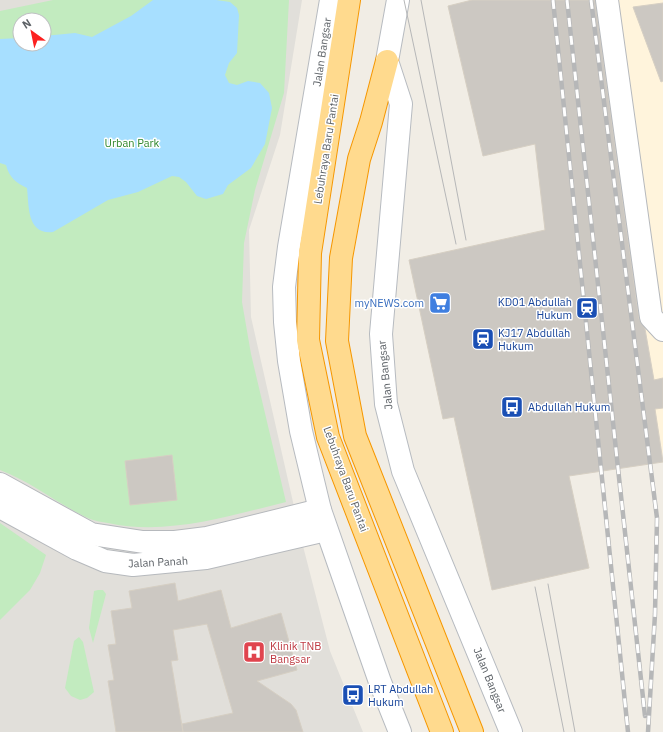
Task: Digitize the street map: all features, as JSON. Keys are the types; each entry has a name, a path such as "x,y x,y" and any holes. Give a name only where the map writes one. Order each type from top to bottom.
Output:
{"highway":[{"name":"Lebuhraya Baru Pantai","path":"349,0 310,253 308,340 328,437 442,732"},
{"name":"Lebuhraya Baru Pantai","path":"387,61 371,122 359,159 341,258 337,341 355,436 472,732"}],"main road":[{"name":"Jalan Bangsar","path":"331,0 284,287 289,361 301,431 323,520 400,732"},
{"name":"Jalan Bangsar","path":"398,0 387,61 401,104 381,334 386,404 403,470 511,732"},
{"path":"607,0 651,317 663,330"},
{"name":"Jalan Panah","path":"6,498 77,550 104,561 133,565 206,558 323,520"}],"shaded area":[{"name":"Urban Park","path":"0,0 302,0 280,135 249,230 251,317 303,546 330,651 363,732 0,732"},
{"path":"595,0 663,0 663,456 655,409 654,380 609,109"}],"green space":[{"name":"Urban Park","path":"53,0 289,0 284,93 255,190 244,243 242,302 251,354 286,502 198,523 153,527 130,526 90,519 12,475 0,470 0,11"},
{"path":"0,523 46,555 40,573 30,590 0,620"},
{"path":"103,590 106,594 93,643 89,628 94,591"},
{"path":"79,637 83,642 94,692 87,698 80,700 71,696 65,688 74,641"}],"water":[{"path":"153,0 216,0 230,2 237,8 239,15 237,53 229,63 225,75 229,83 237,85 248,81 260,83 269,93 272,108 265,144 251,168 228,185 223,194 206,199 197,196 186,182 179,177 172,176 138,192 108,200 53,232 44,232 38,229 31,218 27,188 14,179 9,173 6,165 0,163 0,39 12,38 12,52 52,52 52,35 75,33 92,37 131,16"}],"building":[{"path":"472,0 595,0 639,319 645,329 654,380 663,378 663,408 655,409 663,462 569,476 589,568 492,590 454,417 443,419 409,260 545,230 535,144 483,156 448,6"},
{"path":"663,3 663,81 661,82 633,7"},
{"path":"172,455 177,500 130,505 125,461"},
{"path":"175,583 178,601 221,590 231,628 281,613 297,670 257,681 291,704 296,710 303,732 183,732 116,732 108,681 114,680 108,645 116,644 111,611 132,608 129,591","holes":["207,624 233,713 182,724 183,732 171,661 178,660 173,630"]}],"tram line":[{"path":"404,0 456,244"},
{"path":"421,0 466,240"},
{"path":"548,584 575,732"},
{"path":"535,587 564,732"}],"railway":[{"path":"553,0 628,732"},
{"path":"567,0 645,716"},
{"path":"591,0 657,518 655,614 648,732"}],"place":[{"name":"myNEWS.com","path":"440,303"},
{"name":"KD01 Abdullah Hukum","path":"587,308"},
{"name":"KJ17 Abdullah Hukum","path":"483,339"},
{"name":"Abdullah Hukum","path":"512,407"},
{"name":"Klinik TNB Bangsar","path":"254,652"},
{"name":"LRT Abdullah Hukum","path":"353,695"}]}
